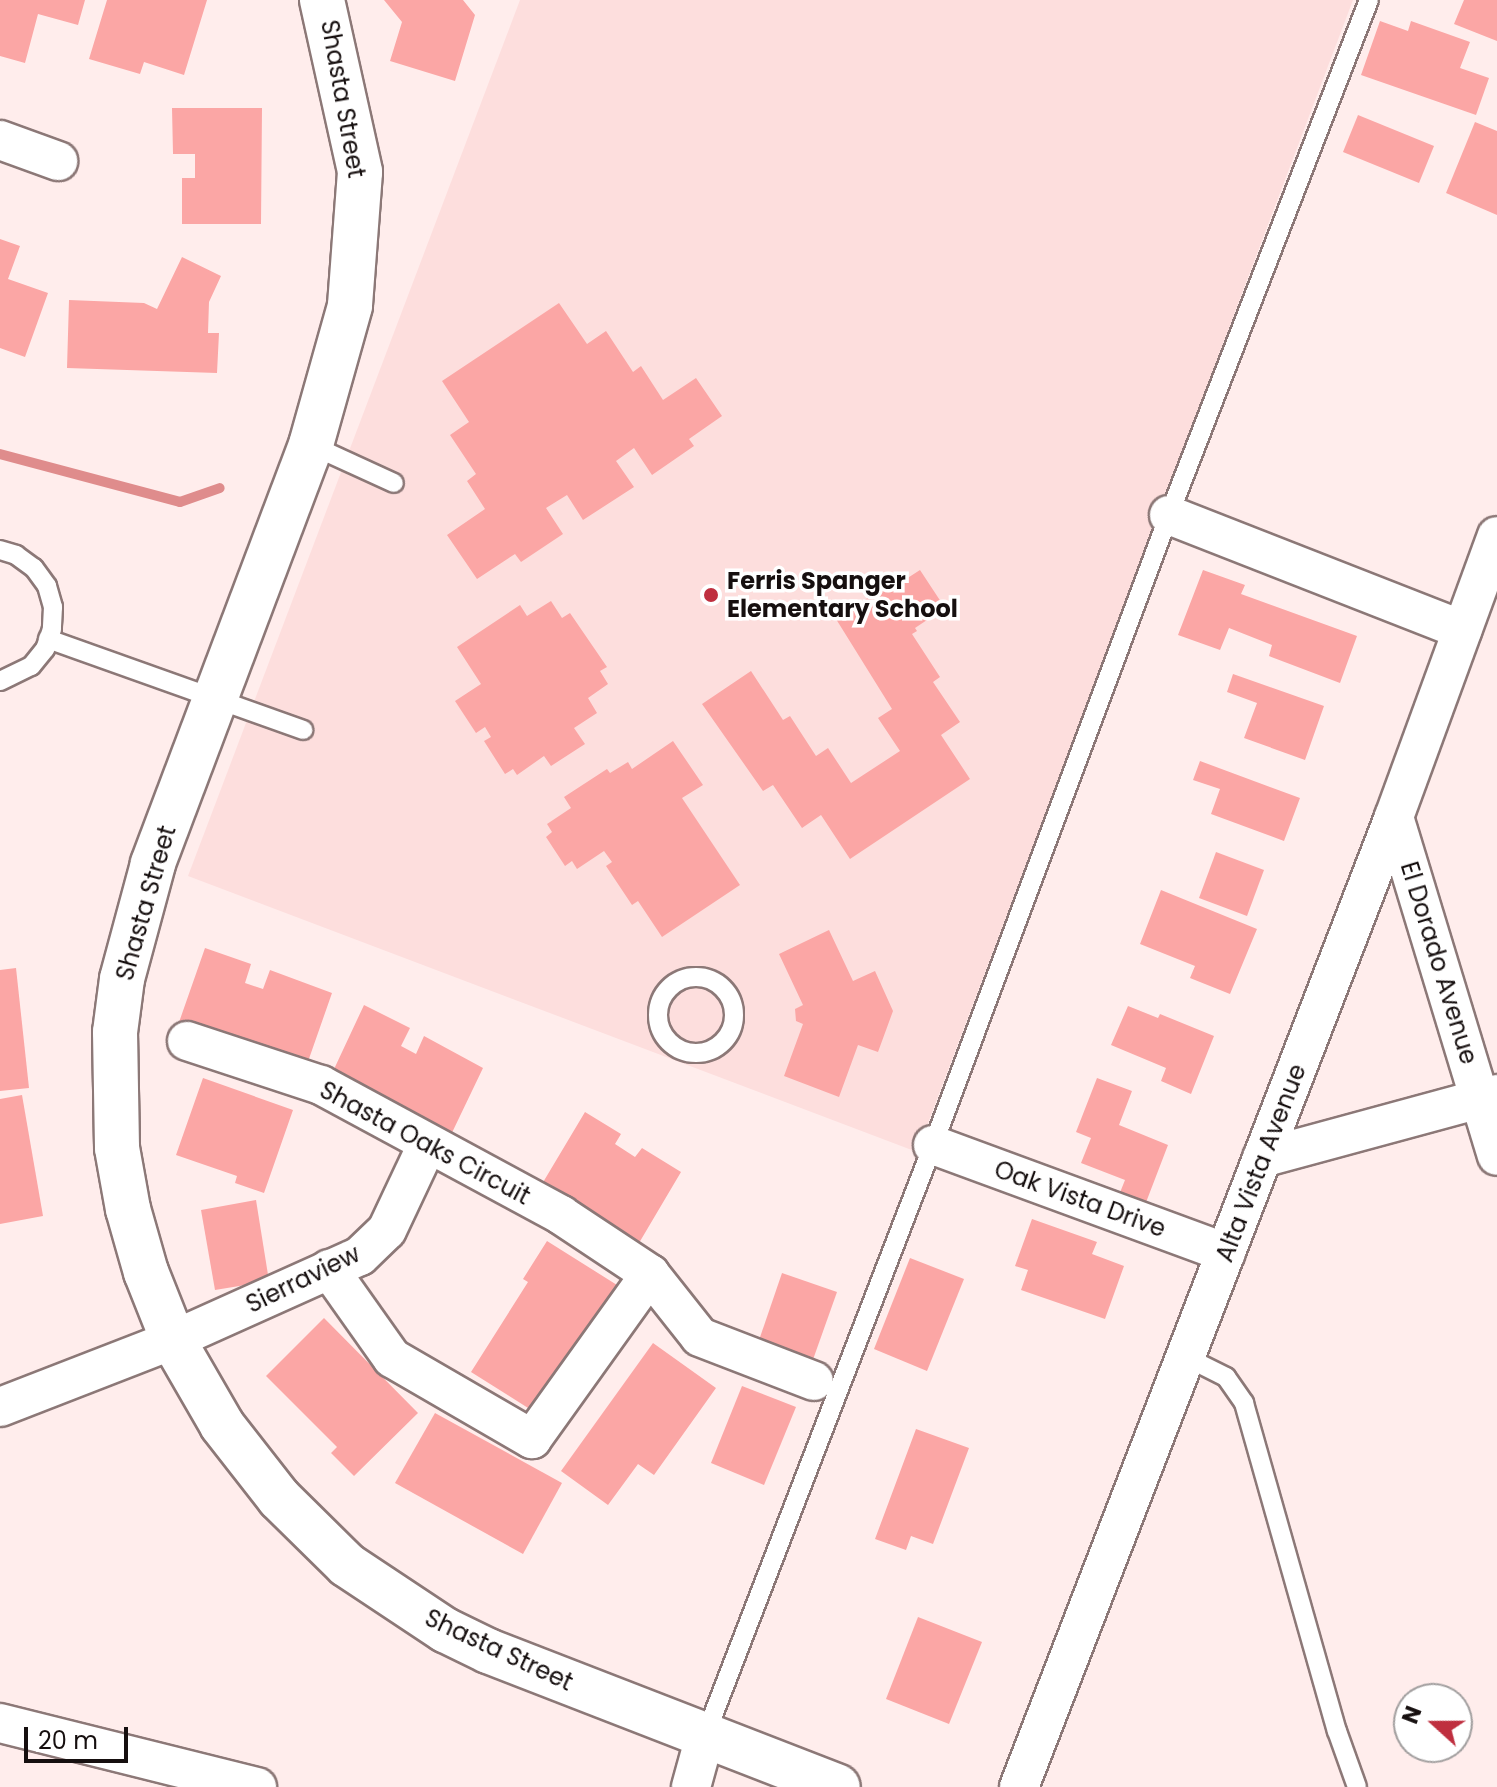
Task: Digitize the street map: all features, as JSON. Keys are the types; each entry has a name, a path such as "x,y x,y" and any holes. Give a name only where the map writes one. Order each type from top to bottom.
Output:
{"street":[{"name":"Shasta Street","path":"322,0 360,172 350,306 311,445 153,864 122,979 115,1032 117,1148 128,1209 146,1272 173,1340 222,1425 250,1463 309,1531 347,1565 400,1603 477,1646 838,1787"},
{"path":"0,140 58,161"},
{"path":"1169,515 1462,630"},
{"name":"Alta Vista Avenue","path":"1019,1787 1394,817 1497,536"},
{"name":"El Dorado Avenue","path":"1394,817 1489,1096 1497,1156"},
{"name":"Shasta Oaks Circuit","path":"187,1041 321,1085 561,1215 650,1274 700,1337 814,1381"},
{"path":"1262,1158 1489,1096"},
{"name":"Sierraview","path":"0,1407 173,1340 360,1256 387,1230 427,1145"},
{"name":"Oak Vista Drive","path":"933,1145 1226,1253"},
{"path":"329,1269 392,1358 532,1439 650,1274"},
{"path":"0,1723 257,1787"},
{"path":"691,1787 705,1736"}],"lane":[{"path":"705,1736 933,1145 1169,515 1369,0"},
{"path":"311,445 394,483"},
{"path":"0,550 16,555 34,568 47,586 53,607 48,639 31,666 0,681"},
{"path":"48,639 303,730"},
{"path":"694,976 709,978 722,985 736,1012 726,1041 714,1050 699,1054 684,1052 671,1045 657,1018 659,1003 667,989 679,980 694,976"},
{"path":"1186,1357 1226,1377 1244,1403 1337,1731 1357,1787"}],"shaded area":[{"name":"Ferris Spanger Elementary School","path":"520,0 1353,0 917,1152 188,876"}],"building":[{"path":"0,0 85,0 78,25 38,14 25,63 0,56"},
{"path":"107,0 207,0 184,75 144,62 140,74 89,59"},
{"path":"384,0 463,0 475,15 455,81 390,61 402,22"},
{"path":"1464,0 1497,0 1497,41 1454,24"},
{"path":"1380,21 1408,31 1411,21 1470,42 1460,68 1489,78 1476,115 1361,75"},
{"path":"172,108 262,108 261,224 182,224 182,178 195,178 195,154 173,154"},
{"path":"1358,115 1434,146 1419,183 1343,152"},
{"path":"1475,122 1497,131 1497,215 1446,193"},
{"path":"0,239 20,246 8,279 48,293 25,357 0,348"},
{"path":"182,257 221,276 209,302 208,333 219,333 217,373 67,368 69,300 144,303 157,309"},
{"path":"559,303 587,344 606,331 633,372 641,366 663,400 696,378 722,416 689,439 694,446 652,475 634,448 616,461 634,487 583,520 567,495 546,508 563,534 521,562 515,554 477,579 447,535 485,509 467,481 476,474 450,435 469,422 442,381"},
{"path":"920,570 945,608 915,628 917,631 912,634 940,677 933,682 960,722 941,735 970,779 850,859 821,815 802,828 773,785 763,791 702,704 751,671 783,720 790,716 816,756 828,748 851,783 900,751 878,718 892,709 836,619 886,586 889,590"},
{"path":"1203,570 1245,585 1241,594 1357,636 1340,683 1269,656 1272,645 1229,628 1220,650 1178,635"},
{"path":"551,601 562,618 570,613 607,667 600,671 608,684 588,698 597,713 574,728 585,744 551,766 544,756 517,775 513,769 505,774 484,741 491,737 485,727 476,733 455,701 481,684 457,647 520,605 527,616"},
{"path":"1233,674 1324,706 1305,760 1244,738 1257,703 1227,692"},
{"path":"673,741 703,785 682,798 740,885 662,937 638,901 632,905 606,866 612,862 604,851 577,869 572,861 565,866 546,837 552,832 547,824 571,808 564,797 607,769 610,773 628,762 632,769"},
{"path":"1200,761 1300,798 1284,841 1211,814 1220,789 1193,780"},
{"path":"1216,852 1264,870 1247,916 1199,898"},
{"path":"1161,890 1257,929 1230,994 1190,978 1195,966 1140,944"},
{"path":"829,930 853,981 875,971 893,1011 878,1052 858,1045 839,1097 784,1076 803,1024 796,1021 795,1009 803,1005 779,954"},
{"path":"205,948 251,964 245,983 263,989 270,970 332,993 304,1073 177,1028"},
{"path":"16,968 29,1088 0,1091 0,970"},
{"path":"364,1005 410,1028 401,1046 416,1054 424,1036 483,1068 448,1141 328,1082"},
{"path":"1128,1006 1158,1018 1160,1014 1214,1036 1191,1094 1161,1081 1166,1068 1111,1045"},
{"path":"203,1078 293,1110 264,1193 235,1183 237,1176 176,1155"},
{"path":"1097,1078 1132,1091 1119,1125 1168,1145 1145,1205 1119,1195 1125,1180 1081,1163 1091,1138 1076,1132"},
{"path":"22,1095 43,1216 0,1224 0,1099"},
{"path":"585,1112 621,1134 615,1144 635,1157 642,1148 681,1172 639,1243 542,1184"},
{"path":"256,1200 269,1281 215,1290 201,1210"},
{"path":"1032,1219 1097,1242 1092,1254 1124,1266 1105,1319 1021,1290 1028,1270 1015,1266"},
{"path":"547,1241 617,1285 536,1413 471,1372 528,1282 523,1279"},
{"path":"910,1258 964,1279 927,1371 874,1349"},
{"path":"782,1273 837,1292 810,1368 756,1349"},
{"path":"324,1318 418,1413 354,1476 331,1453 337,1447 266,1376"},
{"path":"653,1343 716,1388 654,1475 638,1464 608,1505 561,1471"},
{"path":"742,1386 796,1407 764,1485 711,1463"},
{"path":"435,1413 562,1483 523,1554 395,1483"},
{"path":"916,1429 969,1448 933,1544 911,1536 906,1550 875,1539"},
{"path":"918,1617 982,1642 949,1724 886,1699"}],"waterway":[{"path":"0,454 180,502 220,488"}],"place":[{"name":"Ferris Spanger Elementary School","path":"711,595"}]}
